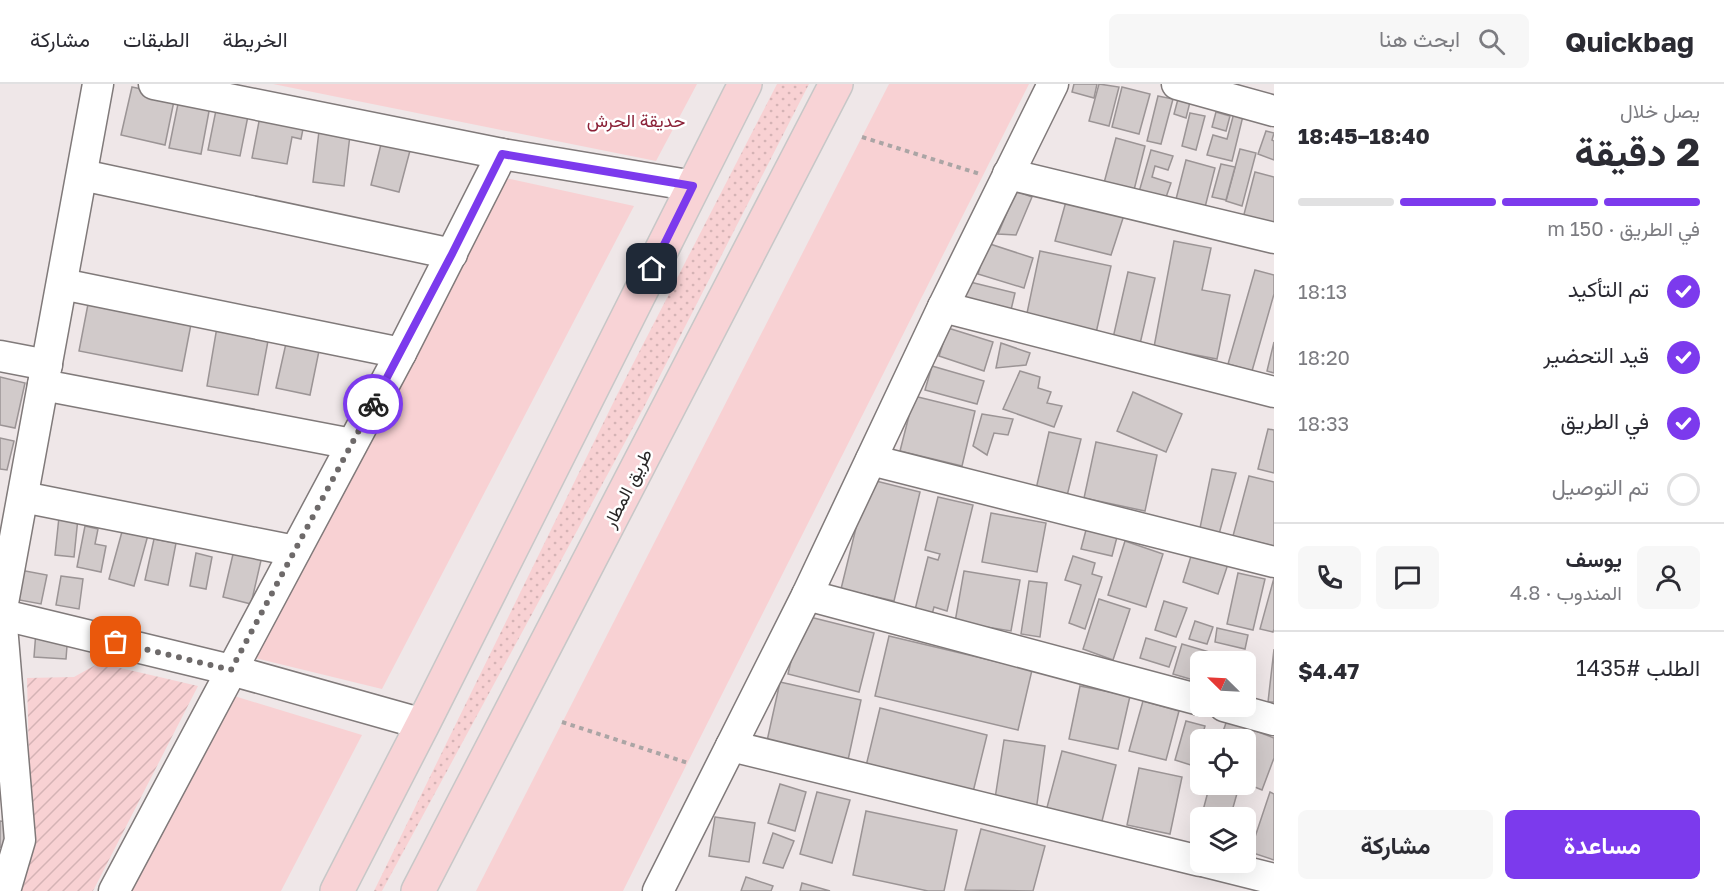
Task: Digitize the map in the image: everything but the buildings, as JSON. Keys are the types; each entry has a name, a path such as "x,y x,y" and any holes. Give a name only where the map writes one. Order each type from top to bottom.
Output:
{"main road":[{"path":"337,891 745,84"},
{"name":"طريق المطار","path":"418,891 836,84"}],"street":[{"path":"5,891 20,840 1,614 98,84"},
{"path":"154,84 502,154 693,186"},
{"path":"658,891 807,595 871,460 943,307 995,175 1053,84"},
{"path":"1196,86 1274,111"},
{"path":"114,891 401,353 502,154"},
{"path":"82,175 452,254"},
{"path":"995,175 1274,238"},
{"path":"62,284 401,353"},
{"path":"943,307 1274,392"},
{"path":"0,356 45,375 351,444"},
{"path":"871,460 1274,562"},
{"path":"23,497 295,551"},
{"path":"807,595 1190,697"},
{"path":"1,614 231,670 423,724"},
{"path":"1256,715 1274,720"},
{"path":"731,746 1190,859"},
{"path":"1250,873 1274,879"}],"path":[{"path":"862,137 995,175"},
{"path":"562,722 688,763"}],"green space":[{"name":"حديقة الحرش","path":"273,84 697,84 656,161"},
{"path":"777,84 809,84 643,409 382,891 374,891 617,395"},
{"path":"889,84 1029,84 623,891 476,891"},
{"path":"506,178 634,206 382,689 247,656"},
{"path":"99,663 198,686 93,891 22,891 31,847 27,678 74,677"},
{"path":"231,695 362,735 281,891 132,891"}],"way so far":[{"path":"116,642 231,670 373,404"}],"route":[{"path":"373,404 502,154 693,186 652,269"}]}
